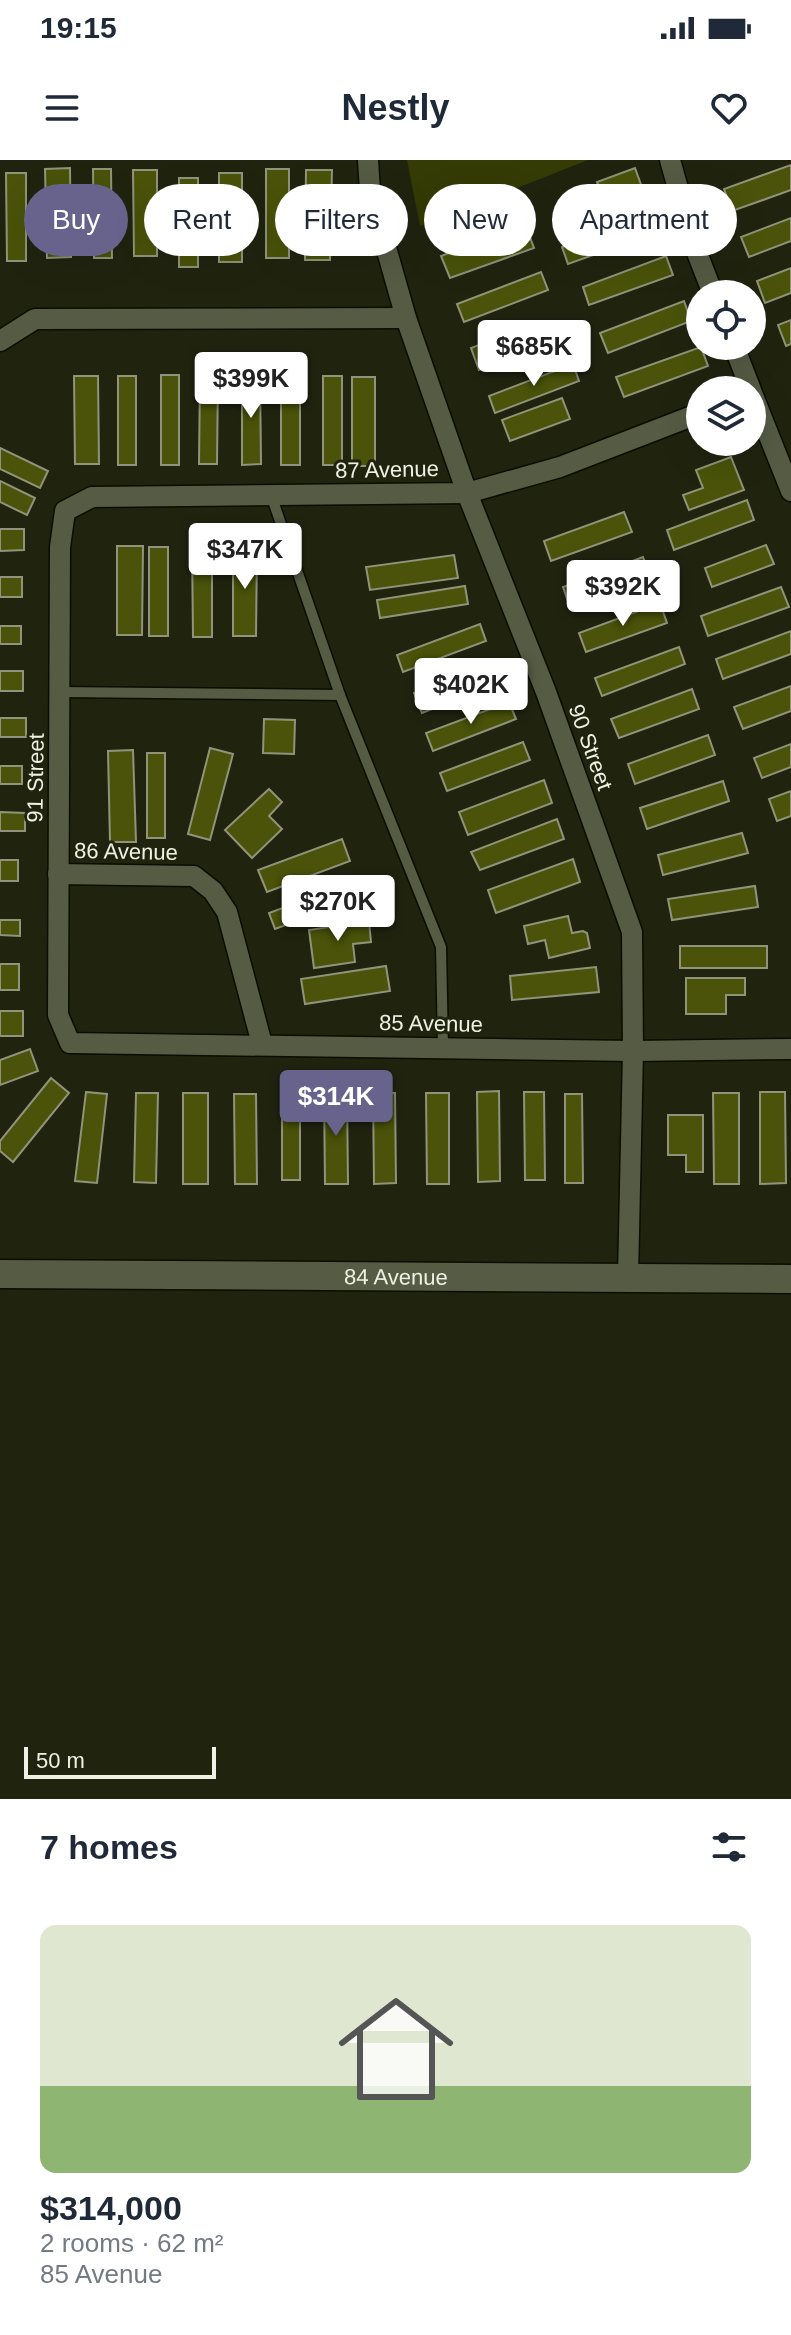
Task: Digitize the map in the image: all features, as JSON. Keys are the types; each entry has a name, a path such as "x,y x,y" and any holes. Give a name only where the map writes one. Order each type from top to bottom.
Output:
{"street":[{"name":"90 Street","path":"368,160 370,191 406,318 467,493 546,692 632,932 628,1278"},
{"path":"670,160 694,245 708,280"},
{"path":"0,341 35,319 406,318"},
{"name":"87 Avenue","path":"65,511 92,497 467,493 560,467 686,418"},
{"path":"766,428 791,491"},
{"name":"91 Street","path":"65,511 60,547 58,1015 70,1043"},
{"name":"86 Avenue","path":"58,874 194,876 213,891 227,912 262,1044"},
{"name":"85 Avenue","path":"70,1043 633,1051 791,1049"},
{"name":"84 Avenue","path":"0,1274 791,1279"}],"lane":[{"path":"271,495 340,695 441,947 443,1047"},
{"path":"60,692 340,695"}],"green space":[{"path":"407,160 588,160 527,184 424,184 424,224 420,226"}],"building":[{"path":"791,165 791,190 737,209 737,184"},
{"path":"70,168 70,184 45,184 45,169"},
{"path":"635,168 641,184 598,184"},
{"path":"93,169 111,169 111,184 93,184"},
{"path":"266,169 289,169 289,184 275,184 275,256 289,258 266,258"},
{"path":"133,170 157,170 157,184 144,184 144,256 134,256"},
{"path":"306,170 332,170 332,184 306,184"},
{"path":"6,173 26,173 26,261 7,261"},
{"path":"219,173 242,173 242,184 219,184"},
{"path":"179,178 198,178 198,184 179,184"},
{"path":"791,218 791,241 749,257 741,237"},
{"path":"179,256 198,256 198,267 179,267"},
{"path":"219,256 242,256 242,262 219,262"},
{"path":"305,256 330,256 330,260 305,260"},
{"path":"441,256 512,256 450,278"},
{"path":"565,256 590,256 568,264"},
{"path":"666,256 673,275 589,305 583,287"},
{"path":"791,268 791,293 766,303 766,280 760,280"},
{"path":"541,272 548,290 464,322 457,304"},
{"path":"684,301 686,307 686,323 608,353 600,333"},
{"path":"791,320 791,344 786,346 778,325"},
{"path":"537,323 545,345 479,370 471,348"},
{"path":"686,352 686,360 706,360 708,366 624,397 616,377"},
{"path":"573,364 579,381 495,413 489,396"},
{"path":"242,374 260,374 261,464 242,465"},
{"path":"161,375 179,375 179,465 161,465"},
{"path":"200,375 218,376 217,464 199,464"},
{"path":"74,376 98,376 99,464 75,464"},
{"path":"118,376 136,376 136,465 118,465"},
{"path":"281,376 300,376 300,465 281,465"},
{"path":"323,376 342,376 342,465 323,465"},
{"path":"352,377 375,377 375,466 352,466"},
{"path":"562,398 570,419 510,441 502,420"},
{"path":"0,448 48,471 40,488 0,469"},
{"path":"731,457 744,490 689,510 683,495 703,488 696,470"},
{"path":"0,481 35,498 27,515 0,502"},
{"path":"747,500 754,520 674,550 667,530"},
{"path":"624,512 632,532 551,561 544,541"},
{"path":"0,529 24,529 24,550 0,551"},
{"path":"192,545 212,545 212,637 193,637"},
{"path":"766,545 774,564 712,587 705,568"},
{"path":"117,546 143,546 142,635 117,635"},
{"path":"149,547 168,547 168,636 149,636"},
{"path":"233,547 257,547 256,636 233,636"},
{"path":"454,555 458,578 370,590 366,567"},
{"path":"643,557 651,577 570,607 563,587"},
{"path":"0,577 22,577 22,597 0,597"},
{"path":"465,586 468,604 380,618 377,600"},
{"path":"781,587 789,607 708,636 701,616"},
{"path":"660,603 667,623 586,652 579,633"},
{"path":"480,624 486,641 403,672 397,655"},
{"path":"0,626 21,626 21,644 0,644"},
{"path":"791,631 791,654 723,679 716,659"},
{"path":"679,647 685,664 602,696 595,678"},
{"path":"499,661 507,680 422,713 414,693"},
{"path":"0,671 23,671 23,691 0,691"},
{"path":"791,686 791,711 743,729 734,707"},
{"path":"692,689 699,709 619,738 611,719"},
{"path":"509,702 516,719 433,751 426,733"},
{"path":"0,718 26,718 26,737 0,737"},
{"path":"264,719 295,720 294,754 263,753"},
{"path":"708,735 715,755 635,784 628,764"},
{"path":"523,742 530,760 447,791 440,773"},
{"path":"791,744 791,767 762,778 754,758"},
{"path":"210,748 233,754 210,840 188,834"},
{"path":"133,750 136,842 110,842 108,751"},
{"path":"147,753 165,753 165,838 147,838"},
{"path":"0,766 22,766 22,784 0,784"},
{"path":"544,780 552,803 468,835 459,812"},
{"path":"723,781 729,801 647,829 640,808"},
{"path":"269,789 282,802 269,816 282,829 252,858 225,830"},
{"path":"791,791 791,816 777,821 769,799"},
{"path":"0,812 25,813 25,831 0,831"},
{"path":"557,819 564,839 480,870 471,852"},
{"path":"742,833 748,853 663,875 658,855"},
{"path":"342,839 350,861 267,892 258,870"},
{"path":"573,859 580,882 496,913 488,890"},
{"path":"0,860 18,860 18,881 0,881"},
{"path":"352,882 358,898 275,929 269,913"},
{"path":"755,886 758,907 672,920 668,899"},
{"path":"568,916 572,933 587,933 590,948 549,958 545,940 528,944 524,926"},
{"path":"0,920 20,920 20,936 0,935"},
{"path":"369,921 371,942 353,944 355,962 314,968 309,930"},
{"path":"680,946 767,946 767,968 680,968"},
{"path":"0,964 19,964 19,990 0,990"},
{"path":"386,966 390,991 305,1004 301,979"},
{"path":"596,967 599,992 512,1000 510,976"},
{"path":"686,978 745,978 745,995 726,995 726,1014 686,1014"},
{"path":"0,1011 23,1011 23,1036 0,1036"},
{"path":"30,1049 38,1071 0,1085 0,1060"},
{"path":"51,1078 69,1093 13,1162 0,1151 0,1141"},
{"path":"282,1091 300,1091 300,1180 282,1180"},
{"path":"499,1091 500,1181 478,1182 477,1092"},
{"path":"86,1092 107,1094 97,1183 75,1181"},
{"path":"524,1092 544,1092 545,1180 525,1180"},
{"path":"760,1092 785,1092 786,1183 760,1184"},
{"path":"136,1093 158,1093 156,1183 134,1182"},
{"path":"183,1093 208,1093 208,1184 183,1184"},
{"path":"324,1093 347,1093 348,1184 325,1184"},
{"path":"373,1093 395,1093 396,1183 374,1184"},
{"path":"426,1093 449,1093 449,1184 427,1184"},
{"path":"713,1093 739,1093 739,1184 714,1184"},
{"path":"234,1094 256,1094 257,1184 235,1184"},
{"path":"565,1094 582,1094 583,1183 565,1183"},
{"path":"668,1115 703,1115 703,1172 686,1172 686,1155 668,1155"}]}
